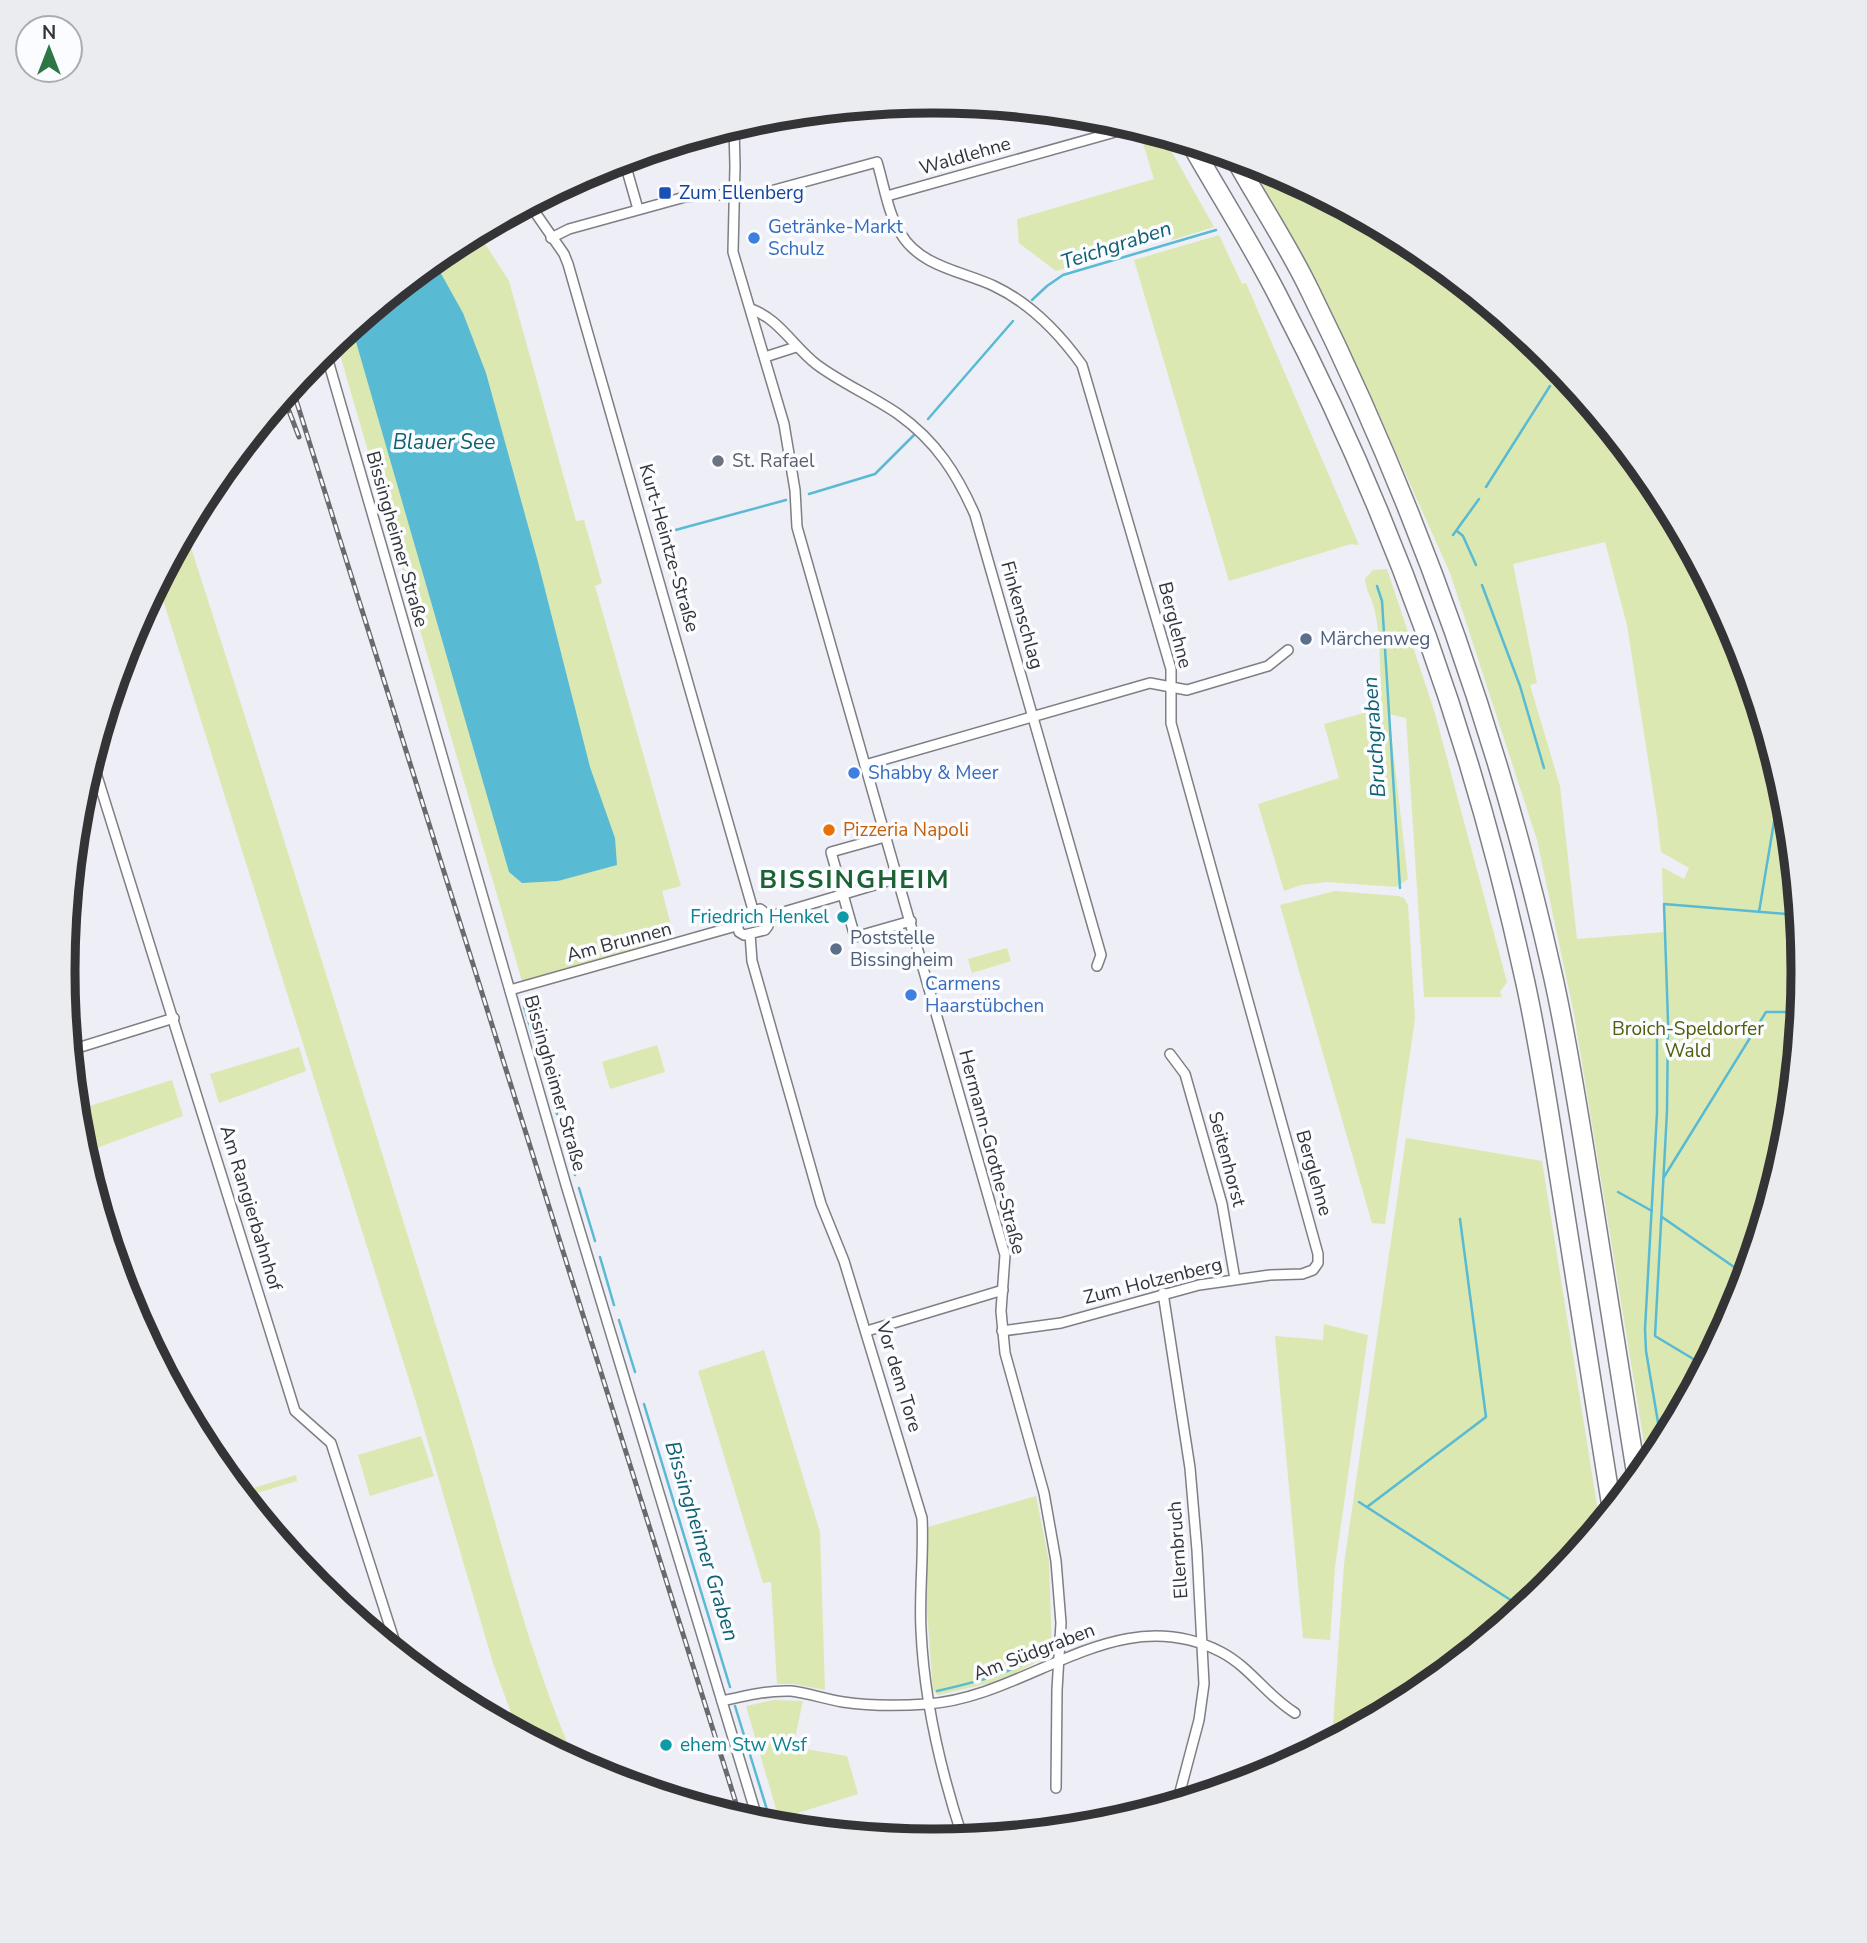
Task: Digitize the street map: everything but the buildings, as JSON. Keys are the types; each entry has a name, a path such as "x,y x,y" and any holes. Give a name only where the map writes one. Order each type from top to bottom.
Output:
{"highway":[{"path":"1197,155 1280,299 1324,388 1416,606 1458,730 1502,886 1525,982 1610,1499"},
{"path":"1242,172 1308,287 1359,393 1402,491 1442,593 1486,722 1529,878 1553,978 1577,1100 1635,1465"}],"street":[{"name":"Waldlehne","path":"887,196 1113,133"},
{"name":"Hermann-Grothe-Straße","path":"735,137 733,251 784,424 795,490 797,527 1005,1255 1002,1331 1005,1353 1044,1493 1056,1560 1060,1623 1056,1788"},
{"name":"Berglehne","path":"734,195 756,195 778,190 877,162 901,234 912,247 934,263 996,286 1029,307 1063,340 1082,365 1171,669 1171,723 1318,1254 1318,1263 1313,1270"},
{"path":"627,171 638,209"},
{"path":"551,238 569,229 638,209 701,195 734,195"},
{"name":"Kurt-Heintze-Straße","path":"535,212 568,264 753,910"},
{"name":"Finkenschlag","path":"751,309 765,314 816,364 898,414 918,430 960,481 975,515 1034,716 1101,955 1097,966"},
{"path":"765,357 796,347"},
{"name":"Bissingheimer Straße","path":"329,363 570,1198 755,1811"},
{"path":"865,765 1150,683 1187,690 1268,666 1288,650"},
{"name":"Am Rangierbahnhof","path":"98,778 295,1411 331,1443 394,1638"},
{"path":"886,838 831,852 855,937 911,921"},
{"path":"767,917 898,878"},
{"path":"736,926 744,935 765,930 768,926 767,917 760,909 753,910"},
{"name":"Am Brunnen","path":"510,990 736,926 739,915 753,910"},
{"name":"Vor dem Tore","path":"750,934 752,961 821,1204 844,1261 867,1331 922,1518 924,1550 920,1598 921,1633 938,1752 959,1829"},
{"path":"79,1047 174,1018"},
{"name":"Seitenhorst","path":"1170,1054 1185,1074 1197,1114 1222,1204 1235,1279"},
{"name":"Zum Holzenberg","path":"1002,1331 1061,1322 1163,1293 1235,1279 1302,1274 1313,1270"},
{"path":"867,1331 1003,1290"},
{"name":"Ellernbruch","path":"1163,1293 1189,1468 1197,1550 1204,1684 1199,1720 1180,1793"},
{"name":"Am Südgraben","path":"722,1701 762,1692 791,1691 863,1704 930,1704 995,1689 1096,1645 1135,1637 1169,1637 1219,1651 1241,1664 1272,1696 1295,1713"}],"green space":[{"path":"1142,139 1169,146 1214,227 1172,240 1170,236 1056,271 1019,243 1017,219 1154,179"},
{"name":"Broich-Speldorfer Wald","path":"1256,177 1363,228 1410,258 1499,326 1579,406 1614,449 1677,542 1726,643 1763,749 1784,859 1792,971 1790,1028 1775,1139 1763,1194 1726,1300 1677,1401 1645,1450 1574,1014 1537,840 1450,573 1318,286","holes":["1605,542 1627,625 1661,852 1689,868 1684,879 1662,867 1664,932 1577,939 1560,786 1530,685 1537,683 1513,564"]},
{"path":"1219,235 1242,284 1246,283 1359,545 1351,544 1229,581 1134,260"},
{"path":"483,241 509,281 576,521 584,520 602,583 595,586 681,886 662,891 674,937 522,981 340,353 411,291"},
{"path":"189,543 468,1428 524,1621 570,1748 514,1720 493,1663 416,1402 162,597"},
{"path":"1387,569 1434,710 1507,982 1500,992 1502,997 1424,997 1406,718 1389,714 1408,879 1396,887 1326,882 1301,885 1284,891 1258,804 1339,778 1324,724 1382,708 1378,627 1365,579 1373,570"},
{"path":"1335,891 1398,896 1404,898 1408,905 1415,1019 1385,1224 1372,1223 1280,905"},
{"path":"1007,948 1011,961 972,973 968,959"},
{"path":"657,1045 665,1072 610,1089 602,1062"},
{"path":"299,1047 306,1071 219,1103 210,1074"},
{"path":"172,1080 183,1116 94,1149 87,1107"},
{"path":"1406,1138 1542,1161 1598,1513 1540,1578 1499,1617 1410,1685 1333,1731 1344,1564"},
{"path":"1324,1324 1368,1335 1335,1567 1330,1640 1303,1638 1275,1336 1323,1340"},
{"path":"764,1350 820,1532 825,1690 794,1684 777,1684 771,1582 763,1583 698,1371"},
{"path":"421,1436 434,1476 370,1496 358,1455"},
{"path":"296,1475 297,1481 253,1494 249,1489"},
{"path":"1036,1496 1049,1561 1052,1653 1018,1672 990,1683 938,1695 933,1690 926,1597 928,1527"},
{"path":"774,1700 803,1701 793,1747 847,1756 858,1794 787,1816 778,1815 746,1706"}],"water":[{"name":"Blauer See","path":"439,271 463,313 486,373 590,767 615,838 617,865 558,881 522,883 509,872 355,338"},
{"path":"1765,1174 1767,1174 1762,1197 1762,1196"}],"waterway":[{"name":"Teichgraben","path":"1032,300 1063,275 1216,230"},
{"name":"Teichgraben","path":"928,419 1013,321"},
{"path":"1486,487 1550,386"},
{"name":"Teichgraben","path":"809,494 875,474 914,435"},
{"path":"1453,535 1479,499"},
{"name":"Teichgraben","path":"657,535 786,500"},
{"path":"1457,531 1463,536 1476,565"},
{"path":"1482,585 1520,686 1544,768"},
{"name":"Bruchgraben","path":"1377,586 1382,601 1400,888"},
{"path":"1759,912 1776,810"},
{"path":"1698,1362 1655,1336 1667,1111 1668,1021 1664,904 1790,914"},
{"name":"Bissingheimer Graben","path":"524,1007 557,1114"},
{"path":"1664,1177 1766,1012 1791,1012"},
{"path":"1657,1020 1657,1113 1645,1329 1659,1429"},
{"name":"Bissingheimer Graben","path":"561,1129 575,1175"},
{"name":"Bissingheimer Graben","path":"579,1188 595,1241"},
{"path":"1618,1192 1652,1211"},
{"path":"1662,1217 1734,1267"},
{"path":"1367,1507 1486,1417 1460,1219"},
{"name":"Bissingheimer Graben","path":"600,1257 614,1305"},
{"name":"Bissingheimer Graben","path":"619,1320 635,1372"},
{"name":"Bissingheimer Graben","path":"644,1404 730,1687"},
{"path":"1359,1502 1514,1602"},
{"path":"937,1691 995,1676 1050,1649"},
{"name":"Bissingheimer Graben","path":"735,1706 768,1813"}],"railway":[{"path":"295,398 737,1807"},
{"path":"287,407 299,437"}],"place":[{"name":"Zum Ellenberg","path":"665,193"},
{"name":"Getränke-Markt Schulz","path":"754,238"},
{"name":"St. Rafael","path":"718,461"},
{"name":"Märchenweg","path":"1306,639"},
{"name":"Shabby & Meer","path":"854,773"},
{"name":"Pizzeria Napoli","path":"829,830"},
{"name":"Friedrich Henkel","path":"843,917"},
{"name":"Poststelle Bissingheim","path":"836,949"},
{"name":"Carmens Haarstübchen","path":"911,995"},
{"name":"ehem Stw Wsf","path":"666,1745"}],"district":[{"name":"BISSINGHEIM","path":"855,879"}]}
